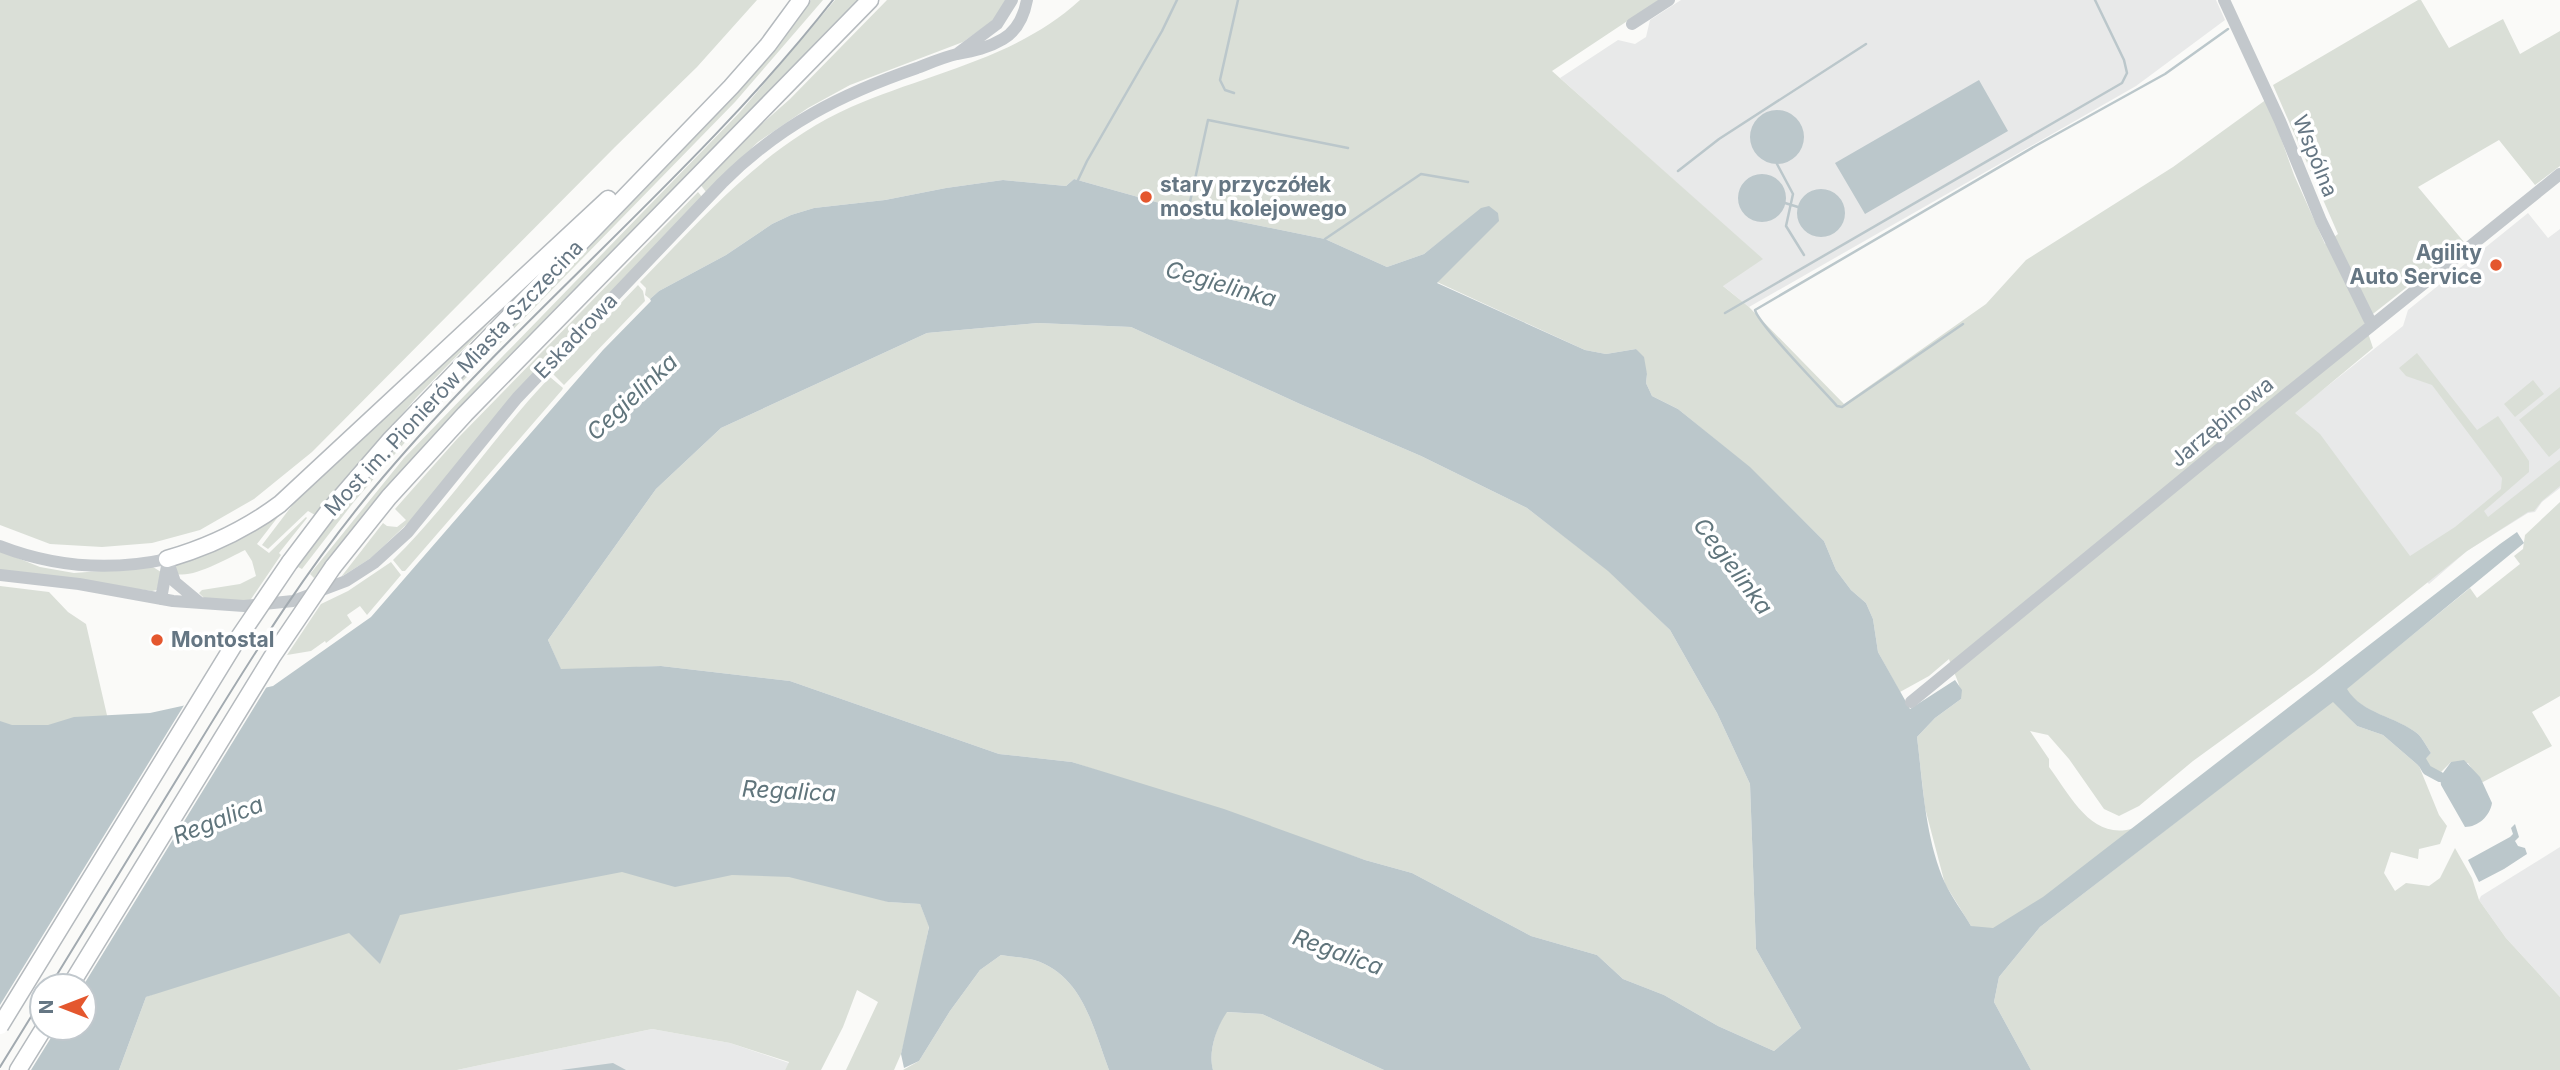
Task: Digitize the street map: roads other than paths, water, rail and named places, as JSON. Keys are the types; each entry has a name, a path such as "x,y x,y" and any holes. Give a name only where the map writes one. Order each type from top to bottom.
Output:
{"main road":[{"path":"167,559 223,540 255,522 330,460 526,274 682,136 749,67 801,0"},
{"path":"833,39 870,0"},
{"path":"833,39 876,0"},
{"name":"Most im. Pionierów Miasta Szczecina","path":"79,972 272,657 333,567 389,497 465,414 833,39"},
{"name":"Most im. Pionierów Miasta Szczecina","path":"0,1026 241,634 327,513 391,439 682,136"},
{"path":"18,1070 35,1042"}],"street":[{"name":"Eskadrowa","path":"957,54 997,24 1012,0"},
{"name":"Eskadrowa","path":"0,575 65,582 161,599 256,606 293,601 338,585 374,562 408,531 528,386 741,165 786,130 842,96 957,54 979,50 1005,38 1014,31 1027,0"},
{"path":"1632,24 1669,0"},
{"name":"Wspólna","path":"2224,0 2277,113 2321,221 2372,325"},
{"name":"Jarzębinowa","path":"1911,702 2560,174"},
{"path":"0,546 32,557 81,565 123,566 167,559"},
{"path":"167,559 175,582 190,596 205,604"},
{"path":"161,599 167,559"}],"water":[{"path":"1979,80 2008,131 1865,214 1835,163"},
{"path":"1777,110 1796,118 1804,137 1796,156 1777,164 1758,156 1750,137 1758,118"},
{"path":"1762,174 1779,181 1786,198 1779,215 1762,222 1745,215 1738,198 1745,181"},
{"path":"1074,179 1188,211 1325,239 1387,267 1424,254 1481,208 1489,206 1498,213 1499,221 1437,283 1585,350 1606,354 1636,349 1644,357 1646,383 1652,396 1678,409 1750,467 1824,541 1836,570 1851,590 1866,603 1873,619 1878,652 1910,709 1955,680 1962,690 1961,699 1935,718 1917,737 1926,811 1938,866 1951,894 1971,926 1993,928 2043,897 2500,544 2517,532 2524,543 2347,689 2361,704 2418,734 2431,753 2419,766 2383,735 2357,726 2333,702 2040,927 1999,977 1994,1002 2031,1070 1384,1070 1262,1014 1227,1012 1214,1040 1213,1070 1109,1070 1084,1005 1064,978 1051,967 1034,960 1001,955 980,970 919,1061 904,1068 901,1054 929,927 920,904 888,902 789,877 732,875 675,887 622,872 400,915 380,964 349,933 146,997 119,1070 0,1070 0,721 12,725 48,725 74,717 150,713 273,686 371,617 603,350 659,291 726,255 772,224 791,215 814,208 885,200 1003,180 1066,186","holes":["1038,323 1131,327 1421,456 1527,508 1608,571 1670,630 1717,713 1750,784 1756,949 1801,1028 1774,1051 1718,1026 1664,995 1623,979 1597,955 1531,936 1412,873 1365,860 1224,809 1072,762 999,754 790,681 661,666 561,669 548,640 656,489 721,428 927,333"]},
{"path":"1821,189 1838,196 1845,213 1838,230 1821,237 1804,230 1797,213 1804,196"},
{"path":"2464,760 2480,777 2492,803 2483,820 2465,827 2441,785 2440,777 2451,762"},
{"path":"2515,824 2519,837 2515,841 2518,846 2525,848 2527,854 2479,882 2468,860 2510,837 2513,834 2511,828"},
{"path":"613,1063 626,1070 561,1070"}],"waterway":[{"path":"1078,180 1177,0"},
{"path":"1234,93 1225,90 1220,80 1238,0"},
{"path":"1725,313 2122,83 2127,73 2124,60 2095,0"},
{"path":"1963,324 1842,407 1837,406 1792,357 1767,329 1755,310 2037,145 2165,74 2228,29"},
{"path":"1678,171 1719,139 1866,44"},
{"path":"1188,211 1208,120 1348,148"},
{"path":"1777,164 1793,194 1786,226 1804,255"},
{"path":"1325,239 1421,174 1468,182"},
{"path":"1785,203 1798,207"},
{"path":"2417,753 2427,770 2440,777"}],"tram line":[{"path":"59,972 262,642 308,574 358,508 438,415 726,124 833,0"},
{"path":"0,1067 28,1022"}],"place":[{"name":"stary przyczółek mostu kolejowego","path":"1146,197"},
{"name":"Agility Auto Service","path":"2496,265"},
{"name":"Montostal","path":"157,640"}],"water label":[{"name":"Cegielinka","path":"1221,284"},
{"name":"Cegielinka","path":"632,397"},
{"name":"Cegielinka","path":"1733,566"},
{"name":"Regalica","path":"789,791"},
{"name":"Regalica","path":"218,820"},
{"name":"Regalica","path":"1338,952"}]}
